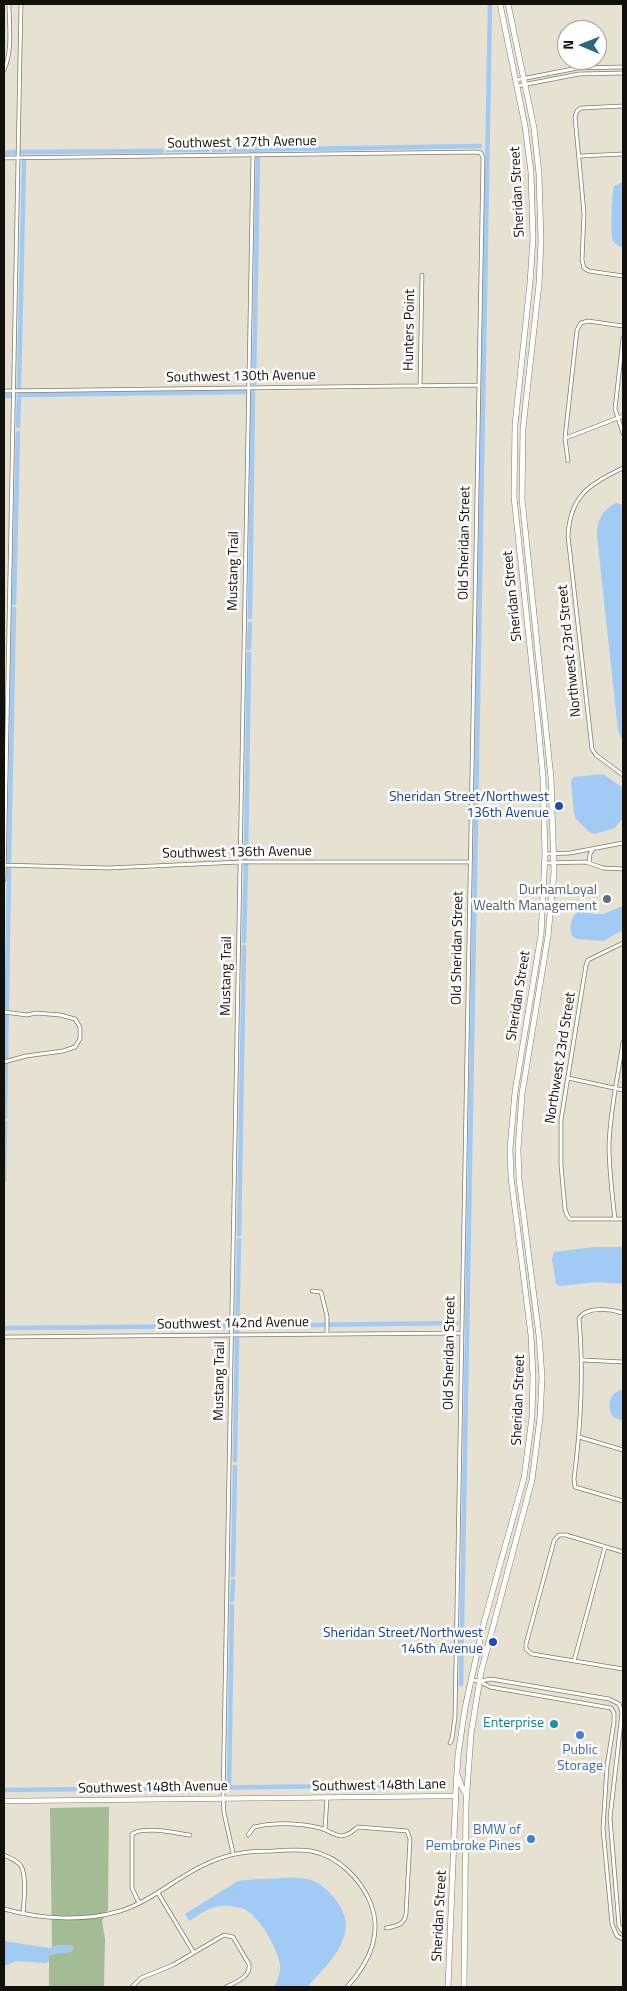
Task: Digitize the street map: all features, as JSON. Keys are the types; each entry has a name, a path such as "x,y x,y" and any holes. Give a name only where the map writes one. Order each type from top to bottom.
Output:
{"main road":[{"name":"Sheridan Street","path":"448,1987 457,1771 470,1680 482,1626 524,1478 532,1417 531,1335 511,1177 510,1149 515,1092 541,935 546,863 543,778 514,497 515,425 530,283 532,239 531,172 525,126 500,4"},
{"name":"Sheridan Street","path":"464,1987 465,1790 471,1734 479,1681 490,1634 534,1472 540,1418 542,1377 539,1336 519,1179 518,1149 522,1094 553,896 550,760 522,499 523,428 541,242 539,174 534,128 508,4"},
{"path":"456,1796 465,1790 457,1771"}],"street":[{"path":"4,70 8,58 10,40 9,4"},
{"path":"4,880 21,4"},
{"path":"516,83 524,78 578,68 623,67"},
{"path":"516,83 525,84 579,74 623,73"},
{"path":"623,106 581,108 577,111 575,117 584,213 582,260 584,268 589,271 623,276"},
{"name":"Southwest 127th Avenue","path":"4,158 481,153"},
{"name":"Old Sheridan Street","path":"450,1743 455,1716 483,158 481,153"},
{"name":"Mustang Trail","path":"233,1853 224,1813 223,1798 253,154"},
{"path":"580,156 623,154"},
{"name":"Hunters Point","path":"420,386 422,275"},
{"path":"568,461 565,438 576,330 581,323 588,321 623,326"},
{"path":"623,338 615,409 623,433"},
{"name":"Southwest 130th Avenue","path":"4,391 479,385"},
{"path":"565,438 623,416"},
{"name":"Northwest 23rd Street","path":"623,468 596,480 583,493 573,509 569,521 568,536 592,749 596,755 623,775"},
{"path":"546,854 570,853 623,842"},
{"path":"589,863 590,854 593,849"},
{"name":"Southwest 136th Avenue","path":"4,865 108,868 241,862 470,862"},
{"path":"546,863 586,862 609,869 623,869"},
{"name":"Northwest 23rd Street","path":"615,1219 570,1219 566,1215 561,1166 562,1120 588,960 623,943"},
{"path":"4,1013 60,1015 75,1019 80,1027 80,1039 75,1047 63,1052 26,1056 4,1062"},
{"path":"623,1042 609,1144 610,1180 615,1219 623,1219"},
{"path":"568,1078 623,1090"},
{"path":"312,1291 322,1292 327,1316 327,1334"},
{"path":"623,1313 590,1310 579,1318 583,1360 579,1437 574,1479 575,1487 623,1501"},
{"name":"Southwest 142nd Avenue","path":"4,1337 462,1332"},
{"path":"583,1360 623,1362"},
{"path":"579,1437 623,1450"},
{"path":"623,1552 566,1535 559,1536 554,1541 526,1644 526,1649 532,1654 623,1668"},
{"path":"574,1661 605,1548"},
{"path":"470,1680 491,1679 609,1699 619,1704 622,1712 622,1722 610,1818 619,1926 623,1931"},
{"path":"479,1681 490,1687 612,1708 614,1713 608,1757 603,1829 614,1929 617,1936 623,1939"},
{"name":"Southwest 148th Lane","path":"302,1798 456,1796"},
{"name":"Southwest 148th Avenue","path":"4,1800 302,1798"},
{"path":"325,1829 327,1798"},
{"path":"248,1835 254,1827 262,1825 308,1825 325,1829 340,1836 351,1834 358,1827 407,1831 410,1839 405,1921 400,1925 386,1928"},
{"path":"139,1903 132,1888 132,1834 137,1831 190,1835"},
{"path":"4,1909 39,1917 95,1916 122,1911 158,1893 205,1864 233,1853 312,1851 342,1866 357,1880 369,1901 374,1923 374,1938 370,1956 361,1972 347,1987"},
{"path":"4,1855 21,1866 24,1876 23,1914"},
{"path":"158,1893 194,1953"},
{"path":"133,1985 142,1978 173,1965 224,1935 233,1937 250,1969 246,1976 226,1987"}],"green space":[{"path":"109,1807 108,1909 102,1921 105,1939 104,1987 49,1987 49,1955 54,1954 59,1945 52,1947 50,1808"}],"water":[{"path":"623,182 623,247 620,247 613,241 611,223 614,186"},
{"path":"616,503 623,505 623,741 618,730 597,536 601,516"},
{"path":"603,774 623,788 623,820 615,828 594,834 588,831 576,819 571,781 574,777"},
{"path":"623,906 623,930 603,941 577,939 572,936 571,922 578,911 603,914"},
{"path":"595,1247 623,1247 623,1284 597,1282 560,1286 556,1284 552,1259 554,1252"},
{"path":"623,1390 623,1421 613,1417 610,1400 615,1393"},
{"path":"295,1878 311,1880 329,1892 343,1912 346,1924 345,1935 340,1946 307,1987 274,1987 280,1968 279,1958 268,1935 257,1920 246,1910 230,1906 216,1907 189,1921 185,1914 238,1881"},
{"path":"4,1941 49,1948 59,1945 72,1945 74,1948 71,1952 49,1955 49,1961 46,1963 16,1961 4,1966"}],"waterway":[{"path":"461,1684 490,4"},
{"path":"231,150 480,146"},
{"path":"168,150 207,150"},
{"path":"214,150 225,150"},
{"path":"22,152 162,151"},
{"path":"4,153 16,152"},
{"path":"254,383 258,158"},
{"path":"19,387 24,161"},
{"path":"18,426 19,395 244,392"},
{"path":"250,617 253,392"},
{"path":"4,396 10,396"},
{"path":"14,603 18,433"},
{"path":"9,861 14,609"},
{"path":"249,648 250,624"},
{"path":"246,860 249,654"},
{"path":"244,941 246,865"},
{"path":"5,1117 9,868"},
{"path":"239,1234 244,947"},
{"path":"4,1181 5,1123"},
{"path":"237,1332 239,1240"},
{"path":"235,1326 457,1323"},
{"path":"4,1328 228,1326"},
{"path":"235,1460 237,1338"},
{"path":"233,1575 235,1467"},
{"path":"232,1600 233,1581"},
{"path":"229,1787 232,1606"},
{"path":"4,1790 438,1785"}],"place":[{"name":"Sheridan Street/Northwest 136th Avenue","path":"559,806"},
{"name":"DurhamLoyal Wealth Management","path":"607,899"},
{"name":"Sheridan Street/Northwest 146th Avenue","path":"493,1642"},
{"name":"Enterprise","path":"554,1724"},
{"name":"Public Storage","path":"580,1735"},
{"name":"BMW of Pembroke Pines","path":"531,1839"}]}
